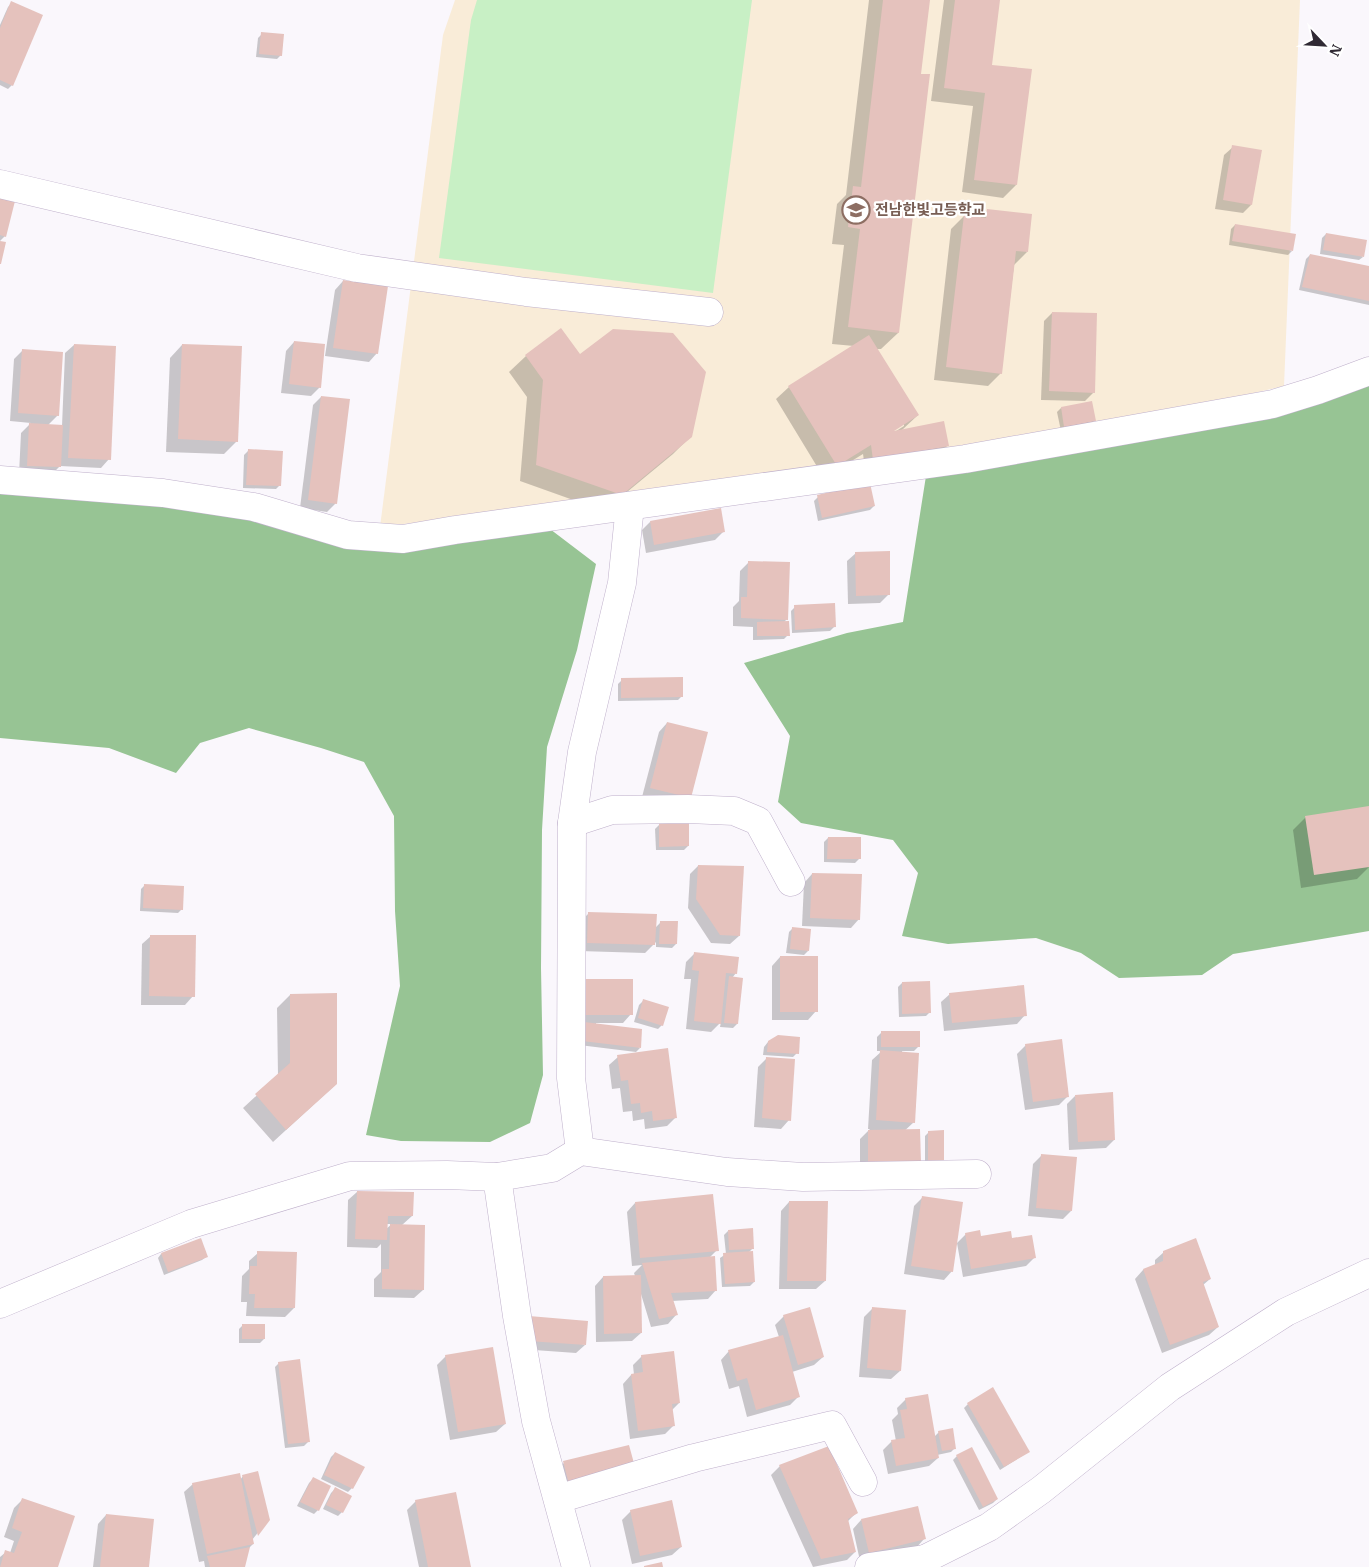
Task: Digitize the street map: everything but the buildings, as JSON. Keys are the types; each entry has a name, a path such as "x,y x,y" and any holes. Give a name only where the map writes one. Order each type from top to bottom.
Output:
{"street":[{"path":"0,184 357,268 526,292 709,312"},
{"path":"0,480 163,493 254,508 348,535 402,539 965,459 1274,404 1369,371"},
{"path":"580,1151 571,1078 572,823 582,752 622,583 630,506"},
{"path":"572,823 612,810 688,809 734,812 758,821 791,882"},
{"path":"0,1304 191,1224 350,1176 447,1174 497,1177 552,1168 580,1151 727,1172 793,1176 977,1174"},
{"path":"497,1177 517,1316 536,1421 576,1567"},
{"path":"869,1567 924,1563 989,1527 1041,1490 1170,1387 1286,1312 1369,1273"},
{"path":"558,1499 694,1458 832,1425 863,1482"}],"shaded area":[{"name":"전남한빛고등학교","path":"455,0 1300,0 1284,386 1144,419 916,460 380,527 443,35"}],"green space":[{"path":"477,0 752,0 713,293 439,258 471,20"},
{"path":"1369,379 1369,931 1233,954 1202,975 1119,978 1081,953 1036,938 948,944 902,936 918,873 893,840 801,823 778,802 790,736 744,663 847,633 903,622 926,476"},
{"path":"0,489 250,514 349,545 546,526 596,564 577,650 547,747 542,830 541,968 543,1075 530,1123 490,1142 401,1141 366,1135 400,986 395,911 394,816 364,762 249,728 200,743 176,773 109,748 0,738"}],"place":[{"name":"전남한빛고등학교","path":"856,210"}]}
